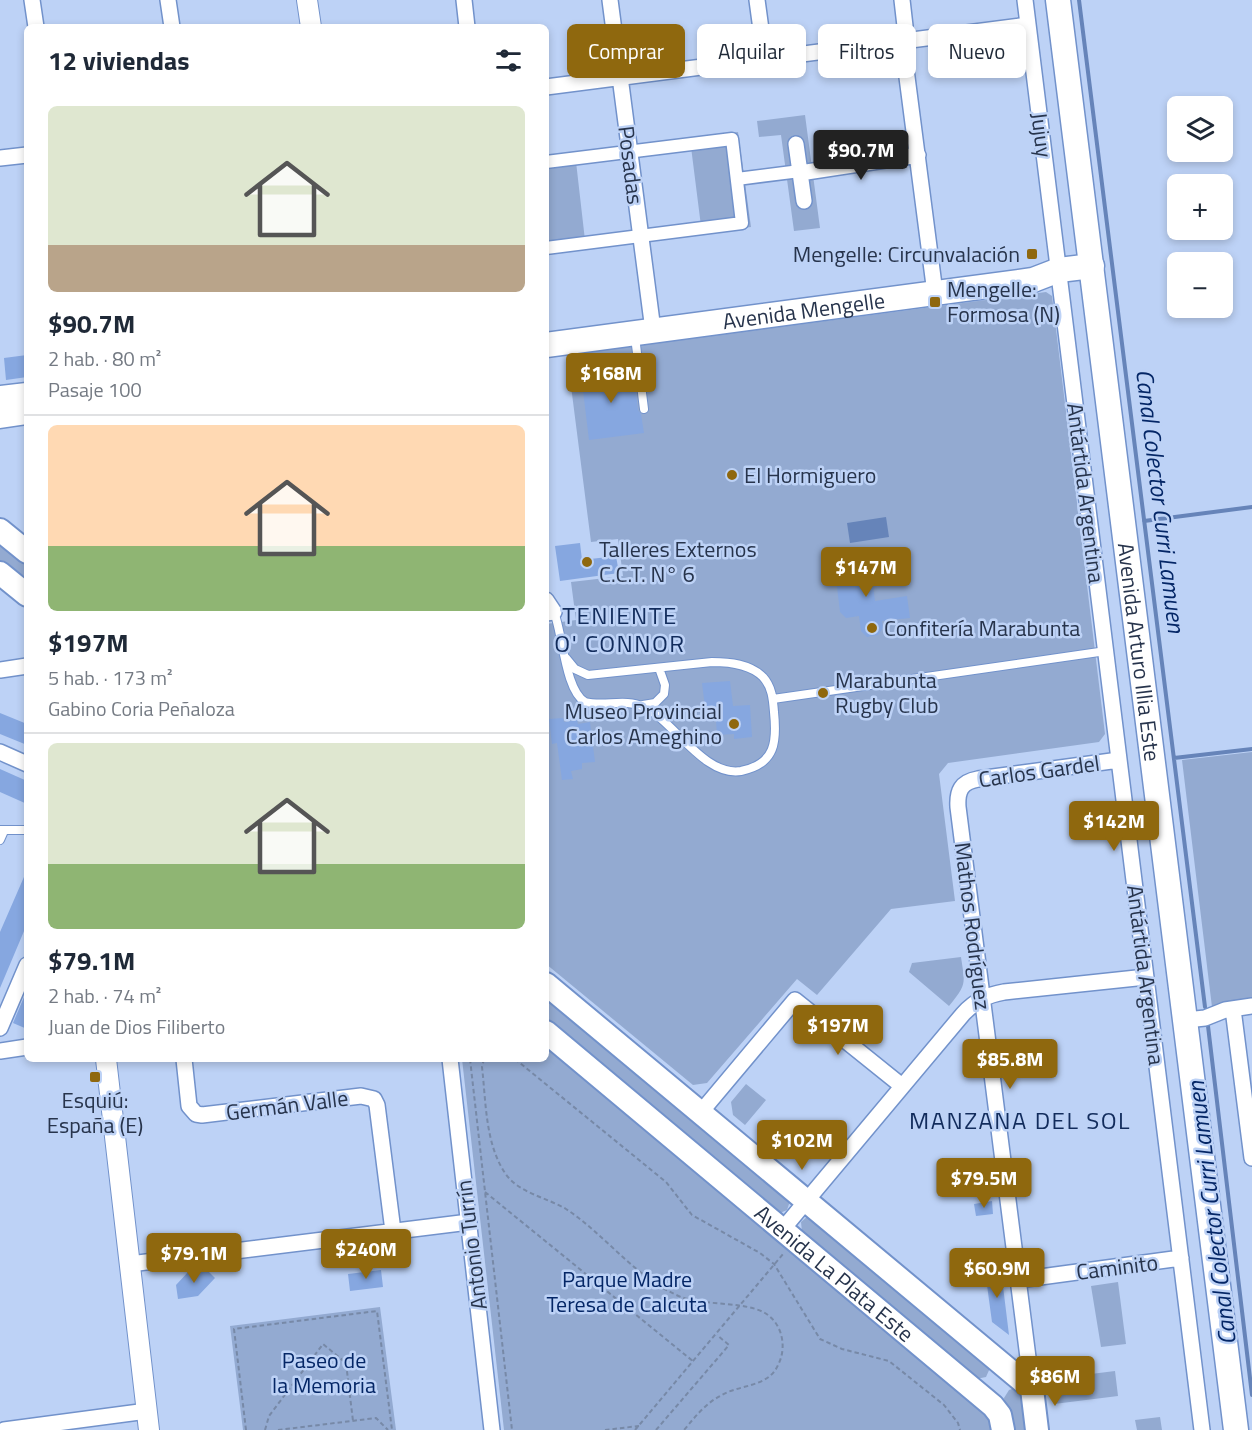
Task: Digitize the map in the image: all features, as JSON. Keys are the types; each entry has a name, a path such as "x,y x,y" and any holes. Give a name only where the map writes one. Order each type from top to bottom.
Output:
{"main road":[{"name":"Avenida Arturo Illia Este","path":"1058,0 1236,1430"},
{"name":"Avenida Mengelle","path":"549,344 646,326 934,286 1035,266 1059,270 1092,266"},
{"name":"Avenida Mengelle","path":"549,328 646,326"},
{"path":"0,398 24,395"},
{"path":"0,416 24,412"},
{"path":"0,530 24,550"},
{"path":"0,573 24,593"},
{"name":"Avenida La Plata Este","path":"549,986 1028,1385"},
{"name":"Avenida La Plata Este","path":"549,1035 783,1241 993,1406 999,1412 1002,1425"},
{"path":"1002,1425 998,1398 1000,1389 1010,1381 1028,1385 1037,1430"}],"street":[{"path":"32,0 36,24"},
{"path":"168,0 172,24"},
{"path":"308,0 311,24"},
{"path":"464,0 467,24"},
{"name":"Posadas","path":"610,0 613,24"},
{"path":"757,0 760,24"},
{"path":"902,0 905,24"},
{"name":"Jujuy","path":"1025,0 1059,270"},
{"path":"916,39 1028,25"},
{"path":"549,87 620,78"},
{"name":"Posadas","path":"620,78 641,236 646,326"},
{"path":"907,78 934,286"},
{"path":"549,162 732,139 742,223 549,248"},
{"path":"796,144 804,201"},
{"path":"0,159 24,155"},
{"path":"736,179 918,155"},
{"name":"Antártida Argentina","path":"1059,270 1202,1430"},
{"path":"0,669 24,666"},
{"path":"0,752 24,763"},
{"name":"Carlos Gardel","path":"961,786 978,779 1119,760"},
{"name":"Mathos Rodríguez","path":"961,786 958,792 958,807 1018,1280 1028,1385"},
{"path":"0,1028 24,971"},
{"path":"783,1241 806,1201 963,1014 982,998 1004,992 1146,977"},
{"path":"700,1112 795,1000 902,1086"},
{"path":"1185,1020 1205,1018 1252,1006"},
{"path":"1233,1009 1252,1158"},
{"path":"0,1051 24,1047"},
{"path":"4,1430 148,1421 106,1062"},
{"name":"Germán Valle","path":"184,1062 189,1106 195,1114 361,1096 374,1099 377,1105 393,1231"},
{"name":"Antonio Turrín","path":"450,1062 492,1430"},
{"path":"130,1264 469,1222"},
{"name":"Caminito","path":"1018,1280 1181,1258"}],"lane":[{"path":"644,409 646,326"},
{"path":"549,608 560,627 573,686 579,699 591,704 651,705 662,698 665,685 659,668"},
{"path":"772,699 1106,651"},
{"path":"566,658 574,669 588,675 712,662 741,665 768,683 776,734 772,751 758,764 740,771 722,769 706,760 656,716 635,704"},
{"path":"0,840 2,830 24,830"}],"path":[{"path":"470,1062 512,1430"},
{"path":"483,1062 491,1138 498,1160 512,1182 522,1189 557,1204 581,1219 615,1251 669,1292 699,1302 765,1313 774,1321 783,1342 778,1367 759,1383 732,1390 711,1402 684,1430"},
{"path":"519,1062 666,1182 692,1215 760,1253 774,1264 820,1339 842,1349 889,1361 944,1405 958,1423 960,1430"},
{"path":"485,1192 694,1362"},
{"path":"636,1430 774,1264 783,1241"},
{"path":"246,1430 234,1329 377,1311 390,1430"},
{"path":"656,1430 729,1344 717,1335"},
{"path":"265,1430 269,1416 323,1344 346,1363 353,1421"},
{"path":"278,1430 376,1418 390,1430"},
{"path":"605,1430 639,1426"}],"green space":[{"path":"805,115 820,228 794,231 781,135 759,137 757,121"},
{"path":"738,132 751,227 702,234 690,139"},
{"path":"575,153 586,249 549,253 549,157"},
{"name":"Marabunta Rugby Club","path":"1046,292 1052,296 1105,734 1099,742 948,763 939,774 955,901 891,909 817,995 797,979 707,1083 693,1085 549,966 549,624 576,620 571,582 623,576 618,539 591,542 567,355"},
{"path":"0,538 24,558 24,576 19,576 0,562"},
{"path":"1252,752 1252,1001 1212,1007 1182,760"},
{"path":"961,957 962,988 949,1006 909,972 912,963"},
{"path":"549,997 790,1201 787,1210 780,1213 549,1022"},
{"name":"Parque Madre Teresa de Calcuta","path":"549,1046 988,1413 994,1430 504,1430 462,1062 549,1062"},
{"path":"746,1084 766,1100 745,1125 733,1115 731,1102"},
{"path":"808,1216 990,1368 986,1377 976,1379 802,1232 801,1222"},
{"path":"1118,1282 1126,1344 1101,1347 1091,1286"},
{"name":"Paseo de la Memoria","path":"380,1307 396,1430 243,1430 230,1326"},
{"path":"1115,1371 1118,1396 1054,1404 1051,1379"},
{"path":"1015,1388 1021,1391 1029,1430 1009,1430 1004,1398 1009,1390"},
{"path":"1160,1417 1162,1430 1137,1430 1135,1420"}],"shaded area":[{"path":"886,517 889,537 850,543 847,523"}],"building":[{"path":"24,355 24,377 6,380 4,358"},
{"path":"633,368 638,410 641,414 644,433 589,440 581,374"},
{"name":"Talleres Externos C.C.T. N° 6","path":"580,543 582,560 616,556 619,573 560,581 555,546"},
{"path":"869,554 875,601 907,596 910,618 882,621 883,628 878,635 867,637 861,631 859,616 846,618 840,612 835,570 852,568 850,556"},
{"path":"730,681 733,706 750,705 752,737 734,739 734,734 717,735 715,706 705,707 702,683"},
{"path":"0,713 24,723 24,744 0,734"},
{"path":"563,718 564,722 577,720 578,724 590,722 595,762 582,763 582,769 571,771 573,779 562,780 557,743 552,744 549,719"},
{"path":"0,769 24,780 24,803 0,792"},
{"path":"24,877 24,931 0,988 0,932"},
{"path":"24,997 24,1028 13,1023"},
{"path":"992,1201 993,1214 976,1216 974,1204"},
{"path":"1000,1262 1009,1335 992,1322 986,1278"},
{"path":"204,1267 215,1278 198,1296 178,1299 176,1285 189,1271 195,1277"},
{"path":"381,1270 383,1287 350,1291 348,1274"}],"waterway":[{"name":"Canal Colector Curri Lamuen","path":"1079,0 1205,1007"},
{"path":"1144,521 1252,507"},
{"path":"1174,758 1252,749"},
{"name":"Canal Colector Curri Lamuen","path":"1208,1026 1252,1395"}],"place":[{"name":"Mengelle: Circunvalación","path":"1032,254"},
{"name":"Mengelle: Formosa (N)","path":"935,302"},
{"name":"El Hormiguero","path":"732,475"},
{"name":"Talleres Externos C.C.T. N° 6","path":"587,562"},
{"name":"Confitería Marabunta","path":"872,628"},
{"name":"Marabunta Rugby Club","path":"823,693"},
{"name":"Museo Provincial Carlos Ameghino","path":"734,724"},
{"name":"Esquiú: España (E)","path":"95,1077"}],"district":[{"name":"TENIENTE O' CONNOR","path":"620,630"},
{"name":"MANZANA DEL SOL","path":"1020,1121"}]}
